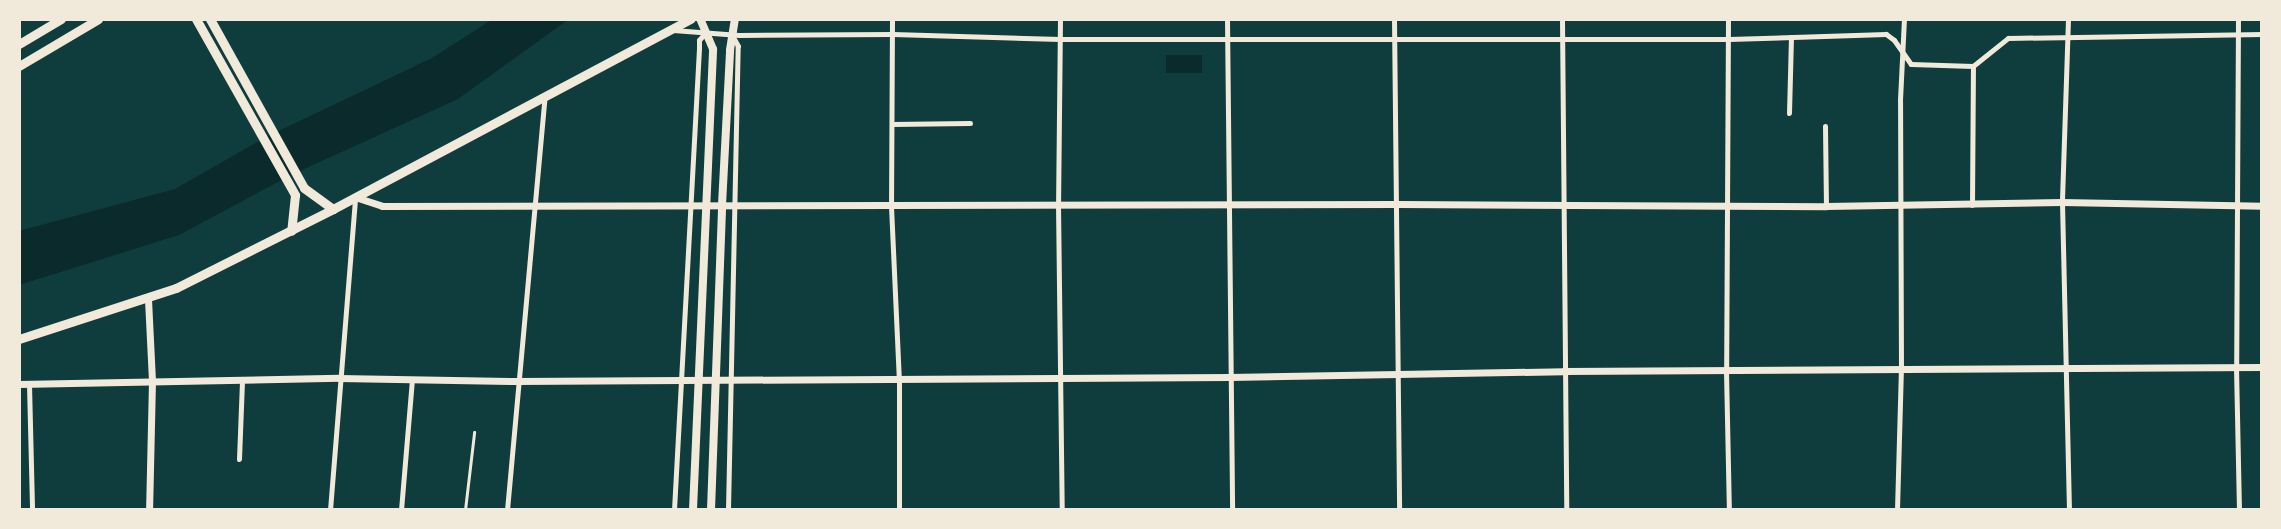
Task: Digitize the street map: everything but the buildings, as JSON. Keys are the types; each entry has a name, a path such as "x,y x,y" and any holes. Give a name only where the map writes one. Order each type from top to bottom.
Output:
{"main road":[{"path":"19,44 61,19"},
{"path":"19,66 98,19"},
{"path":"196,19 295,195 291,230"},
{"path":"210,19 304,188 333,209"},
{"path":"19,338 176,288 333,209 691,19"},
{"path":"693,510 713,49 700,19"},
{"path":"711,510 722,205 735,19"}],"street":[{"path":"892,19 891,205 899,379 899,510"},
{"path":"1060,19 1058,204 1062,510"},
{"path":"1227,19 1232,510"},
{"path":"1394,19 1398,204 1399,510"},
{"path":"1562,19 1566,510"},
{"path":"1728,19 1726,371 1730,510"},
{"path":"1896,510 1901,370 1900,206 1904,19"},
{"path":"2068,19 2062,202 2069,510"},
{"path":"2238,19 2236,367 2239,510"},
{"path":"670,30 732,35 892,34 1060,39 1729,39 1886,34 1911,64 1973,66 2008,38 2262,33"},
{"path":"674,510 698,48 699,40 705,33"},
{"path":"728,510 738,46 732,35"},
{"path":"1789,113 1791,37"},
{"path":"1972,205 1973,66"},
{"path":"507,510 545,95"},
{"path":"892,124 970,123"},
{"path":"1825,127 1826,206"},
{"path":"330,510 355,197 372,205 382,206 1398,204 1564,207 1900,206 2062,202 2262,206"},
{"path":"148,299 152,381 149,510"},
{"path":"19,384 242,382 339,378 732,380 2262,367"},
{"path":"401,510 412,380"},
{"path":"239,459 242,382"},
{"path":"29,384 32,510"}],"lane":[{"path":"465,510 474,433"}],"water":[{"path":"493,19 569,19 458,99 291,175 179,235 19,285 19,231 175,189 268,136 432,58"},
{"path":"1166,55 1202,55 1202,73 1166,73"}]}
